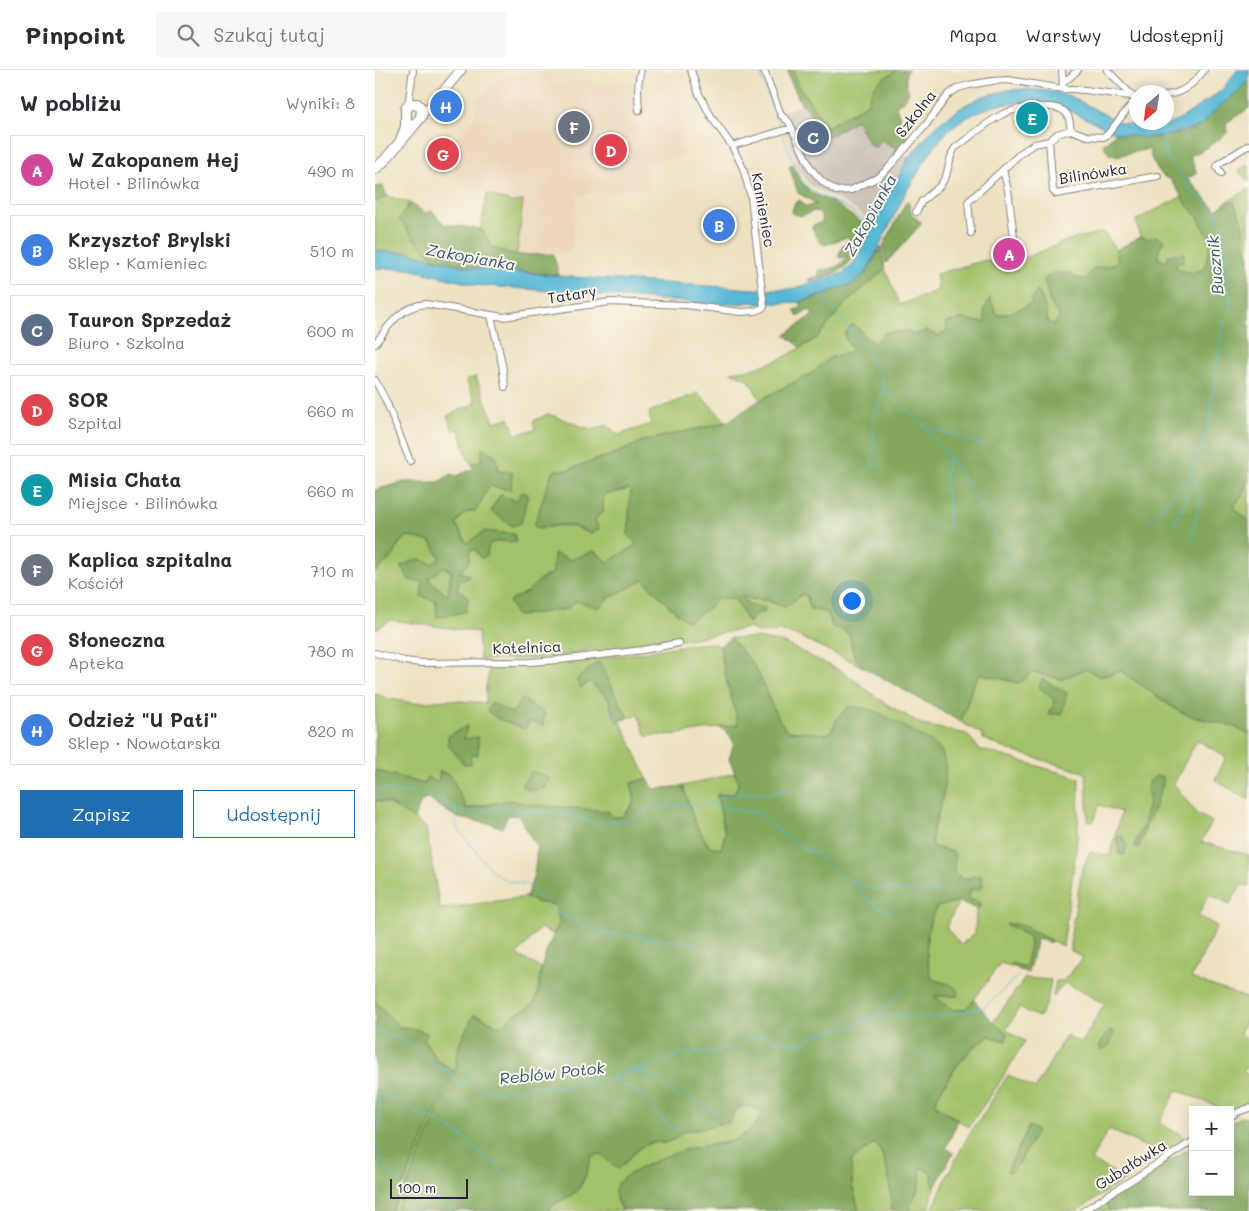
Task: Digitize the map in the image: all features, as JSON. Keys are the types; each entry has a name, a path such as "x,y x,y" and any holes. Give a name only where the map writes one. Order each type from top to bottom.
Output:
{"main road":[{"path":"375,169 401,140 415,111 434,101 461,70"}],"street":[{"path":"413,70 411,94 415,111"},
{"path":"639,110 639,76 641,70"},
{"name":"Kamieniec","path":"691,70 698,92 732,146 743,168 751,197 761,282"},
{"name":"Szkolna","path":"764,70 781,115 786,119 789,129 811,169 829,188 844,192 873,181 885,172 925,126 948,95 958,88 980,82 1008,80 1063,89 1129,96"},
{"path":"1063,70 1063,89"},
{"path":"1063,81 1077,70"},
{"path":"1107,70 1129,91"},
{"path":"1174,93 1183,91 1190,86 1204,70"},
{"path":"916,212 922,201 940,186 946,176 955,148 1003,114 1015,110 1046,106 1060,109 1067,114 1071,130"},
{"path":"971,233 967,202 1022,152 1034,144 1049,142 1057,134 1071,130 1087,136 1103,137 1129,107"},
{"path":"732,146 789,129"},
{"name":"Bilinówka","path":"1049,142 1053,192 1056,194 1158,176"},
{"path":"1221,173 1217,167 1218,164 1249,145"},
{"path":"1003,170 1014,237"},
{"name":"Tatary","path":"375,344 398,314 413,306 426,304 503,317 599,302 653,303 741,312 761,309 764,306 761,282"},
{"path":"491,316 503,364 505,387"},
{"path":"375,380 410,461"},
{"name":"Kotelnica","path":"375,653 421,663 529,662 643,650 679,643"},
{"path":"1234,1114 1249,1108"},
{"name":"Gubałówka","path":"1083,1211 1189,1145"}],"shaded area":[{"path":"550,72 554,84 588,79 589,83 635,81 635,100 680,102 683,155 645,163 647,190 619,190 578,195 571,252 517,255 523,202 501,200 459,184 454,169 456,138 474,119 478,98 502,78"},
{"path":"804,104 824,134 833,134 856,120 880,140 908,158 875,225 849,205 811,186 800,171 779,113"}],"green space":[{"path":"788,70 793,70 799,86 827,127 868,103 869,97 877,84 883,79 896,70 909,70 906,73 908,93 905,99 896,105 904,134 910,139 900,151 881,140 876,147 870,146 856,120 833,134 826,136 804,104 802,105 789,78"},
{"path":"793,70 896,70 879,82 868,103 827,127 798,86"},
{"path":"1249,79 1249,108 1226,123 1227,133 1209,146 1190,156 1197,174 1187,178 1216,210 1228,201 1234,202 1242,221 1247,258 1249,258 1249,476 1242,495 1233,508 1249,521 1249,735 1233,726 1194,717 1178,711 1121,671 1100,677 1087,669 1062,679 1032,672 1020,683 980,674 973,684 961,722 863,667 852,651 848,635 840,629 832,627 827,612 810,609 807,597 803,594 785,607 766,600 741,596 749,605 765,608 764,613 757,613 748,623 735,599 718,598 711,606 689,621 682,618 643,580 607,599 599,608 576,601 567,609 517,616 509,601 527,592 539,580 553,573 554,553 570,560 594,551 608,562 637,544 628,535 631,491 629,489 604,495 603,511 595,520 599,529 592,534 568,525 541,528 534,526 551,474 556,470 567,470 622,451 643,441 727,422 760,400 814,372 832,357 852,350 844,335 853,324 874,344 884,333 909,331 916,335 927,330 938,336 948,330 945,323 963,319 985,323 984,310 990,298 997,315 1009,313 1032,304 1031,299 1038,291 1042,298 1047,322 1054,325 1060,317 1050,302 1044,280 1052,273 1070,273 1076,278 1086,279 1093,269 1113,265 1118,260 1116,250 1140,237 1148,239 1157,236 1164,241 1159,249 1158,258 1166,262 1168,255 1184,253 1183,262 1176,265 1178,270 1193,273 1204,269 1210,247 1209,237 1197,216 1171,180 1163,176 1153,163 1149,149 1116,156 1110,155 1103,145 1116,133 1135,136 1160,136 1194,129 1201,125 1211,113"},
{"path":"792,164 799,179 811,193 833,203 869,228 861,244 847,237 825,245 820,242 812,228 812,226 822,222 821,214 814,211 802,216 791,213 795,203 800,200 806,207 817,204 798,193 789,166"},
{"path":"1249,164 1249,182 1238,171"},
{"path":"383,186 387,196 375,202 375,187"},
{"path":"1249,189 1249,258 1247,258 1234,202 1228,201"},
{"path":"487,194 511,202 523,201 517,255 493,248 481,229"},
{"path":"387,196 410,203 399,219 416,241 435,259 409,253 375,251 375,202"},
{"path":"1183,196 1204,225 1210,245 1204,269 1193,273 1178,270 1176,264 1183,262 1184,253 1166,263 1158,258 1159,249 1148,239 1140,237 1136,220"},
{"path":"908,201 912,215 922,223 886,263 883,246"},
{"path":"410,203 425,213 432,211 444,224 481,229 493,248 517,255 553,254 559,275 473,268 435,259 416,241 399,219"},
{"path":"1104,232 1116,250 1118,260 1112,265 1093,269 1086,279 1076,278 1070,273 1050,302 1060,317 1054,325 1047,322 1044,306 1037,291 1032,304 1009,313 997,315 990,299 986,323 963,319 945,323 948,330 938,336 916,335 909,331 885,333 875,344 867,339 859,329 846,341 853,350 831,357 814,372 760,400 749,380 731,372 753,369 785,357 817,338 844,305 885,269 900,305 938,290 936,274 986,260 1000,268 1069,240"},
{"path":"849,239 859,245 845,267 810,281 809,279 819,276 819,270 839,265 845,260 847,256 841,258 838,256 843,245"},
{"path":"881,246 885,269 844,305 817,338 800,348 785,335 813,315 809,310 798,317 794,310 802,308 800,302 817,297 866,273"},
{"path":"476,377 494,422 509,418 515,434 535,430 533,421 548,414 593,430 607,425 618,435 651,424 649,412 698,393 727,422 643,441 622,451 567,470 556,470 539,529 566,526 592,534 595,520 603,511 604,495 629,489 631,491 628,535 638,544 608,562 594,551 570,560 553,573 539,580 527,592 509,601 517,616 567,609 576,601 607,599 643,580 682,618 689,621 711,606 717,598 735,599 749,605 740,595 751,599 766,600 785,607 803,594 807,597 810,609 827,612 832,626 848,634 852,651 863,667 796,635 779,631 760,633 749,628 639,648 599,653 592,649 551,658 480,660 478,632 391,620 376,629 375,572 394,555 399,543 408,536 431,542 441,558 432,564 419,559 401,566 423,582 436,601 437,616 450,614 460,580 469,576 460,572 470,549 476,550 481,558 488,544 514,534 467,543 456,524 463,514 471,511 489,486 511,490 512,472 499,472 498,465 483,449 481,461 472,464 467,457 459,429 453,430 447,416 476,403 466,380","holes":["500,495 516,501 491,511"]},
{"path":"483,448 496,456 499,472 512,471 511,490 489,486 476,511 469,511 464,514 456,524 467,543 485,531 514,534 516,542 499,541 489,544 487,555 481,559 476,550 470,550 469,562 460,572 469,575 467,579 460,580 457,589 468,597 466,612 437,617 436,601 421,596 423,582 409,580 401,566 419,559 432,564 440,558 431,542 407,536 399,543 394,555 375,572 375,490 404,482 438,482 452,474 456,476 473,469 472,464 481,461","holes":["443,567 451,571 448,596 428,579"]},
{"path":"1249,476 1249,521 1233,508 1242,495"},
{"path":"522,492 528,494 521,523 512,526 491,511 500,495 516,501"},
{"path":"443,567 451,571 448,597 428,579"},
{"path":"730,638 757,638 784,643 845,673 883,702 923,725 967,734 979,749 1079,778 1078,834 1063,946 1037,934 1028,971 1000,963 974,1000 965,1009 953,1010 933,996 957,996 951,985 932,979 929,970 927,952 928,933 937,907 959,901 946,927 961,945 975,933 976,909 980,907 980,903 969,899 974,876 964,880 953,872 953,852 933,847 930,839 941,806 938,747 879,713 837,719 832,730 827,734 787,731 776,716 759,675"},
{"path":"730,638 746,655 756,670 774,710 787,731 827,734 848,707 864,708 884,716 927,739 935,744 942,753 945,762 945,781 942,801 933,828 933,847 953,852 955,856 954,872 964,880 974,876 981,876 983,886 977,890 970,889 969,899 980,903 976,909 959,901 937,907 933,915 927,942 929,970 932,979 951,985 958,990 958,996 934,996 953,1010 965,1009 974,1000 993,1022 1007,1034 1006,1041 989,1036 972,1049 951,1075 934,1103 958,1121 946,1148 953,1153 934,1189 931,1173 920,1167 919,1186 911,1203 910,1211 892,1211 886,1166 875,1143 851,1161 852,1185 859,1211 623,1210 615,1195 617,1185 621,1180 651,1163 675,1153 724,1143 744,1135 755,1126 763,1112 754,1108 744,1107 737,1108 729,1123 717,1124 697,1130 686,1130 675,1139 665,1143 652,1142 639,1148 619,1169 601,1154 592,1156 578,1189 547,1211 396,1211 457,1066 456,1060 459,1047 471,1020 474,1015 499,1026 505,1024 512,1016 527,1009 535,1002 546,952 560,923 555,905 536,902 526,897 534,876 537,848 519,816 508,815 502,828 492,824 458,818 426,798 420,804 414,819 387,802 375,801 375,770 424,784 427,777 438,782 440,771 451,776 467,809 508,800 534,805 608,811 612,817 622,817 633,804 634,798 631,783 647,778 654,789 683,786 695,823 709,846 721,849 725,833 717,795 734,794 739,783 729,759 734,743 729,734 719,727 738,725 720,646"},
{"path":"711,643 720,646 738,725 678,734 646,736 638,715 628,718 611,687 590,682 609,699 613,714 620,720 647,778 631,783 635,801 622,817 612,817 608,811 534,805 508,800 467,809 461,797 440,771 438,782 424,784 375,770 375,694 412,703 448,700 486,703 486,688 490,665 543,665 646,652 684,645"},
{"path":"599,661 628,718 617,722 609,699 590,682 581,688 576,680"},
{"path":"1087,669 1100,677 1121,671 1178,711 1194,717 1233,726 1249,735 1249,800 1215,780 1226,757 1197,740 1174,784 1196,813 1212,822 1201,842 1249,855 1249,887 1242,884 1230,904 1209,894 1198,916 1217,926 1191,978 1249,999 1249,1022 1245,1021 1240,1034 1249,1040 1249,1063 1243,1072 1249,1075 1249,1103 1234,1109 1234,1106 1215,1106 1177,1090 1159,1123 1189,1141 1162,1155 1109,1129 1091,1160 1126,1179 1077,1211 932,1211 946,1178 971,1130 1008,1075 1035,1089 1066,1035 1081,1043 1105,1004 1065,983 1053,997 1056,981 1063,981 1083,958 1071,951 1071,934 1082,869 1090,852 1110,856 1121,812 1099,805 1093,822 1088,821 1086,773 1006,749 982,738 982,734 961,722 973,684 980,674 1019,683 1032,672 1061,679"},
{"path":"1042,679 1067,693 1062,714 1048,714 1055,701 1039,687"},
{"path":"522,699 544,713 543,726 530,721 525,729 498,719 487,711 492,702 512,713"},
{"path":"467,726 464,739 478,737 478,755 470,755 471,764 465,765 448,745 448,736"},
{"path":"532,771 550,779 545,788 529,791 521,786"},
{"path":"735,773 739,783 734,794 717,795 725,833 721,850 709,846 695,823 683,786"},
{"path":"1156,776 1162,777 1164,782 1149,821 1145,823 1149,802 1148,785"},
{"path":"375,801 396,807 426,828 440,909 526,897 536,902 555,905 560,923 553,934 540,928 517,955 541,968 537,996 532,1006 512,1016 506,1024 499,1026 475,1015 468,1026 457,1054 457,1066 396,1211 392,1211 453,1069 437,1060 423,1038 412,1028 399,1027 375,1001"},
{"path":"1143,825 1146,826 1138,848 1134,846"},
{"path":"1122,836 1127,845 1124,855 1119,855 1117,837"},
{"path":"1007,923 1025,926 1051,941 1050,943 1037,938 1028,973 1010,966 1011,963 1025,967 1030,944 1028,936 1007,925"},
{"path":"1025,978 1051,980 1047,1002 1039,1017 1019,1008 1006,1030 1025,1041 996,1088 968,1127 934,1103 964,1057 980,1042 989,1036 1005,1041 1007,1034 993,1022"},
{"path":"375,1001 399,1027 412,1028 427,1033 424,1040 433,1054 443,1064 453,1069 392,1211 375,1211"},
{"path":"1111,1030 1114,1032 1110,1044 1102,1051 1099,1047"},
{"path":"743,1106 755,1107 763,1112 756,1128 732,1141 691,1148 644,1166 622,1179 616,1200 623,1211 547,1211 553,1205 578,1190 592,1156 601,1154 619,1169 639,1148 652,1142 665,1143 675,1139 686,1130 697,1130 717,1124 729,1123 737,1108"},
{"path":"1241,1117 1249,1118 1249,1211 1109,1211 1105,1200 1189,1148 1189,1196 1234,1196 1234,1121"},
{"path":"1029,1126 1037,1131 1019,1163 1011,1173 1007,1171"},
{"path":"875,1143 886,1166 892,1211 859,1211 852,1185 851,1161"},
{"path":"920,1166 931,1173 934,1189 929,1211 910,1211 911,1203 919,1186"},
{"path":"1105,1200 1109,1211 1089,1211"}],"water":[{"path":"1237,70 1249,70 1249,79 1200,126 1169,135 1147,138 1116,133 1066,109 1043,101 997,105 962,120 948,130 932,150 906,192 866,273 852,284 800,302 710,304 475,285 409,269 375,268 375,251 409,253 473,268 572,277 754,289 792,289 843,273 853,265 908,158 937,125 965,105 983,96 1008,90 1048,91 1068,95 1121,123 1129,124 1129,130 1174,130 1174,122 1221,91"}],"waterway":[{"path":"759,70 780,128"},
{"name":"Zakopianka","path":"782,134 800,178 805,185 815,193 850,210 873,227"},
{"name":"Bucznik","path":"1148,523 1190,473 1208,431 1222,330 1230,304 1224,229 1215,210 1191,190 1179,171 1166,158 1163,135"},
{"path":"821,295 860,341 882,378 883,390 893,396 924,425 985,446"},
{"path":"870,468 875,439 872,424 883,391"},
{"path":"924,425 948,455 971,490 993,534 1009,550 1017,568"},
{"path":"948,457 944,481 949,507 948,530"},
{"path":"1190,539 1202,497 1191,474"},
{"path":"1174,525 1193,480"},
{"path":"375,788 422,793 444,802 456,811 474,812 508,808 569,815 595,822 631,821 653,805 672,807 678,804 704,805 711,803 717,807 758,813 780,832 806,850 816,854 841,876 855,882 863,895 878,907 891,911"},
{"path":"712,802 732,795 770,793 791,789"},
{"path":"456,811 455,820 458,829 493,872 507,881 527,884 546,903 550,910 598,932 695,944"},
{"path":"857,883 872,889 944,892"},
{"name":"Reblów Potok","path":"375,1028 408,1043 434,1065 448,1071 456,1079 469,1082 481,1090 501,1092 537,1085 568,1086 579,1081 590,1082 598,1077 606,1080 627,1070 656,1066 685,1052 712,1053 720,1048 739,1046 747,1038 764,1036 790,1044 804,1044 815,1035 853,1026 886,1015 931,1018 985,1007 1018,976"},
{"path":"868,1019 892,1002 902,988"},
{"path":"613,1078 632,1071 646,1072 657,1078 676,1097 688,1097 718,1113"},
{"path":"613,1079 646,1097 663,1119 678,1132"},
{"path":"375,1092 382,1096 400,1100 422,1117 431,1118 461,1135 482,1156 497,1165 507,1177 521,1185"},
{"path":"378,1096 380,1119 376,1141 377,1149 385,1165 396,1178 419,1192 437,1198 451,1211"}],"place":[{"name":"Odzież \"U Pati\"","path":"446,106"},
{"name":"Misia Chata","path":"1032,118"},
{"name":"Kaplica szpitalna","path":"574,127"},
{"name":"Tauron Sprzedaż","path":"813,137"},
{"name":"SOR","path":"611,150"},
{"name":"Słoneczna","path":"443,154"},
{"name":"Krzysztof Brylski","path":"719,225"},
{"name":"W Zakopanem Hej","path":"1009,254"}]}
